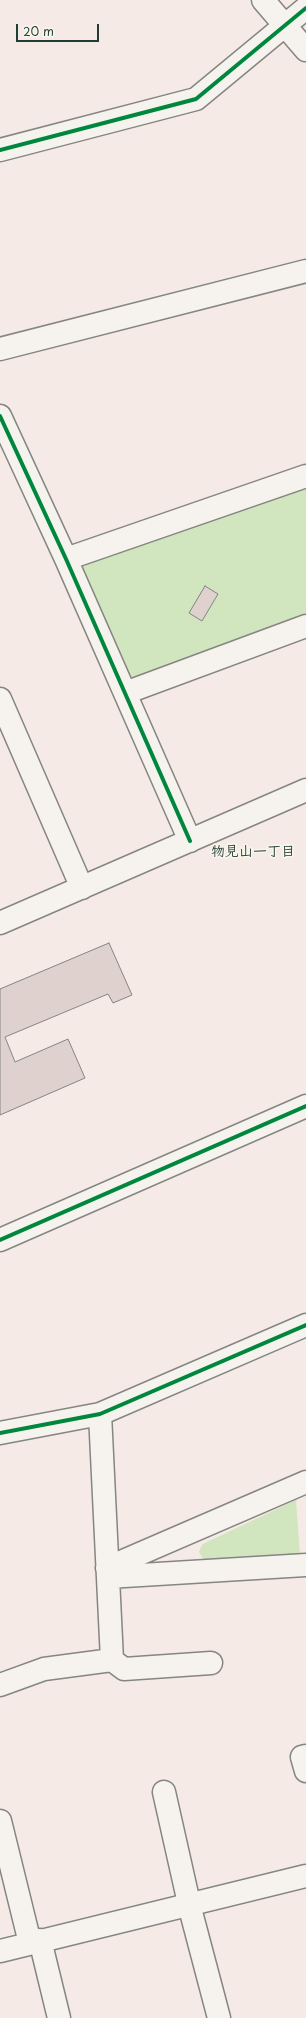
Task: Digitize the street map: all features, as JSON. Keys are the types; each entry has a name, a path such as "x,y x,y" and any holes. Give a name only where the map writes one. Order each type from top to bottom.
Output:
{"street":[{"path":"263,0 306,50"},
{"path":"0,150 196,99 306,8"},
{"path":"0,348 306,271"},
{"path":"0,416 66,559 190,841"},
{"path":"66,559 306,476"},
{"path":"125,693 306,626"},
{"path":"0,699 82,888"},
{"path":"0,923 306,790"},
{"path":"0,1240 306,1106"},
{"path":"0,1433 100,1414 306,1325"},
{"path":"100,1414 112,1660"},
{"path":"107,1572 306,1482"},
{"path":"107,1572 306,1564"},
{"path":"0,1685 44,1669 112,1660 124,1669 211,1663"},
{"path":"306,1756 302,1756 306,1771"},
{"path":"164,1792 189,1904 219,2018"},
{"path":"0,1821 59,2018"},
{"path":"0,1951 306,1876"}],"green space":[{"path":"306,476 306,626 125,693 66,559"},
{"path":"296,1500 300,1556 208,1561 203,1558 199,1552 202,1545 207,1542"}],"building":[{"path":"205,586 218,594 202,621 189,613"},
{"path":"109,943 132,995 113,1003 108,994 5,1037 15,1062 68,1039 85,1078 0,1115 0,989"}],"cycle path":[{"path":"0,150 196,99 306,8"},
{"path":"0,416 66,559 190,841"},
{"path":"0,1240 306,1106"},
{"path":"0,1433 100,1414 306,1325"}],"district":[{"name":"物見山一丁目","path":"253,852"}]}
